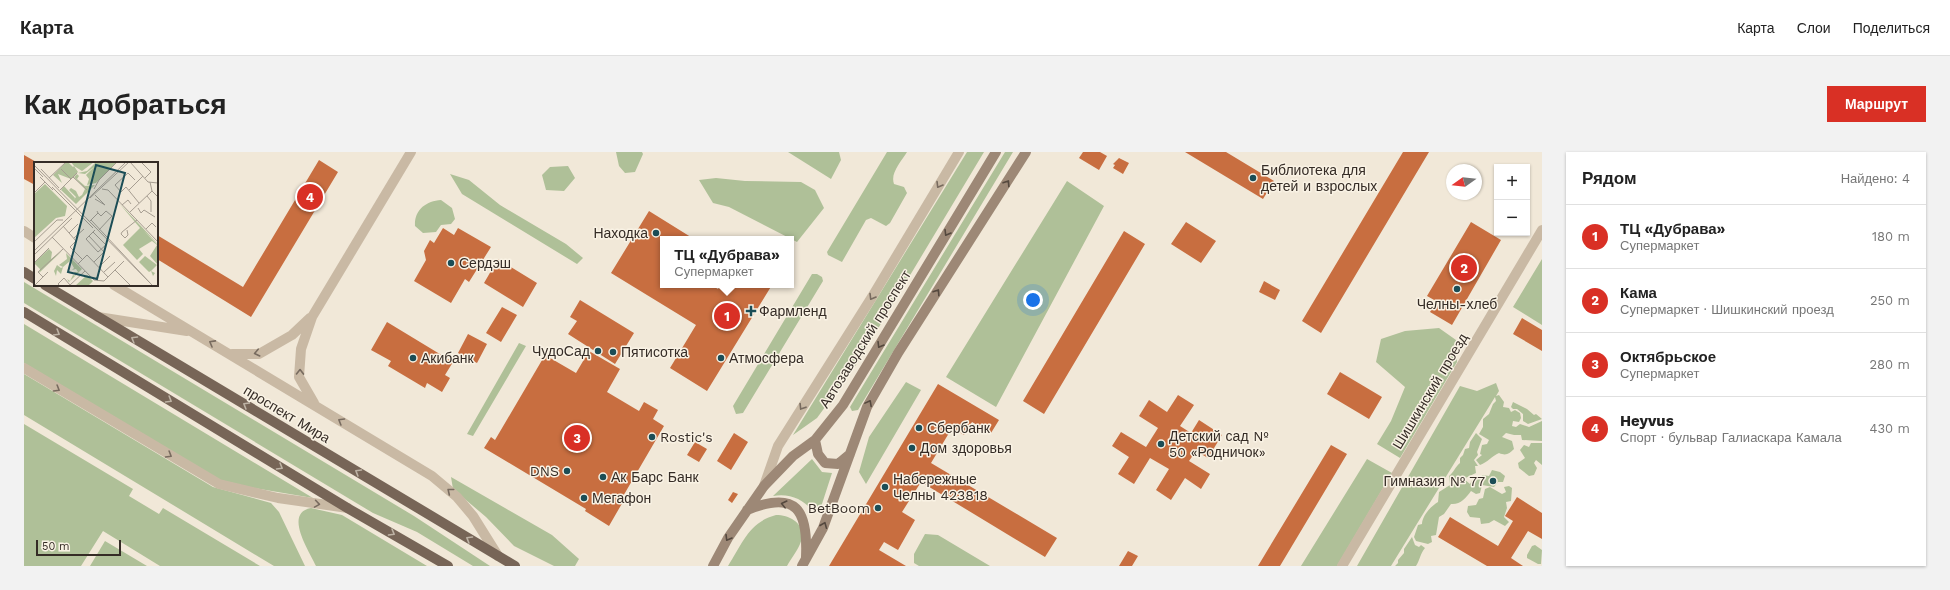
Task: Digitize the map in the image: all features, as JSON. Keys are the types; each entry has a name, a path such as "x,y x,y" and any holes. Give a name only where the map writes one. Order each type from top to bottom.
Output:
{"main road":[{"path":"24,272 34,278"},
{"name":"проспект Мира","path":"48,286 515,566"},
{"path":"24,312 349,509 448,566"},
{"path":"498,556 501,566"}],"street":[{"path":"316,406 305,390 299,377 301,349 312,316 411,152"},
{"path":"764,486 778,446 872,297 959,152"},
{"name":"Автозаводский проспект","path":"713,566 728,538 764,486 793,456 815,440 843,405 996,152"},
{"path":"804,563 823,528 867,407 874,394 1026,152"},
{"name":"Шишкинский проезд","path":"1342,566 1542,230"},
{"path":"24,231 34,237"},
{"path":"116,286 232,354 432,476 457,497 473,516 498,556"},
{"path":"97,316 192,332"},
{"path":"232,354 259,354 292,336 312,316"},
{"path":"24,368 219,484 278,498 349,509"},
{"path":"815,440 818,454 825,463 838,464 850,454"},
{"path":"746,511 774,502 786,503 798,509 804,519 807,534 804,563"}],"green space":[{"path":"616,152 642,152 643,154 635,172 625,173 619,166"},
{"path":"788,152 839,152 841,160 831,179"},
{"path":"887,152 907,152 895,172 893,180 894,184 904,187 907,193 890,223 886,226 871,218 866,220 842,262 828,255 827,252"},
{"path":"967,152 984,152 858,362 817,418 793,435"},
{"path":"1005,152 1013,152 858,410 852,411 850,407"},
{"path":"568,166 575,178 564,191 546,190 542,175 550,167"},
{"path":"450,174 469,180 500,205 566,244 583,258 577,264 462,194"},
{"path":"716,178 745,181 801,182 815,190 824,208 797,242 794,240 794,236 785,236 729,207 713,203 699,180"},
{"path":"1067,181 1104,206 996,407 946,377"},
{"path":"441,200 452,208 455,219 451,224 441,225 436,232 423,233 415,226 415,220 419,211 430,202"},
{"path":"1542,259 1542,325 1513,307"},
{"path":"812,274 817,274 822,277 823,281 743,413 736,414 733,406"},
{"path":"24,282 414,516 490,566 473,566 417,532 373,513 24,303"},
{"path":"24,324 313,498 254,488 220,480 24,363"},
{"path":"1439,328 1456,340 1457,362 1400,458 1377,444 1391,421 1405,387 1376,362 1381,339 1405,331"},
{"path":"519,343 526,346 473,436 467,434"},
{"path":"24,374 213,487 271,503 279,512 305,566 274,566 24,415"},
{"path":"906,382 921,390 866,484 859,472 869,437"},
{"path":"1496,383 1499,391 1496,396 1499,395 1504,402 1503,407 1509,408 1511,412 1515,410 1520,413 1521,418 1519,422 1513,421 1512,426 1516,427 1520,424 1529,427 1542,421 1542,441 1522,440 1521,435 1506,433 1502,437 1512,441 1514,449 1507,454 1499,453 1480,465 1476,460 1482,455 1480,454 1482,445 1487,444 1489,440 1479,434 1483,427 1483,419 1489,414 1493,404 1496,401 1495,397 1391,566 1357,566 1460,386 1477,391"},
{"path":"1513,402 1527,409 1534,415 1536,414 1542,419 1528,424 1523,421 1523,414 1517,409 1513,409 1511,407"},
{"path":"24,424 133,489 129,496 159,514 163,508 260,566 160,566 103,531 81,566 24,566"},
{"path":"1476,433 1482,439 1477,452 1478,455 1474,460 1478,466 1475,466 1476,473 1461,480 1464,479 1470,484 1474,477 1481,479 1482,475 1489,476 1492,470 1500,472 1505,476 1503,482 1498,482 1494,487 1482,485 1480,493 1476,494 1471,491 1460,502 1451,504 1444,514 1439,517 1436,535 1431,536 1432,542 1428,544 1416,541 1414,537 1418,525 1422,524 1427,512 1438,502 1439,492 1450,485 1449,476 1460,463 1460,458 1465,449 1469,448 1470,442"},
{"path":"1531,443 1542,443 1542,465 1536,460 1534,463 1537,468 1534,475 1529,476 1519,468 1518,463 1525,458 1520,450 1524,445 1529,447"},
{"path":"812,459 822,472 832,473 821,507 815,514 802,501 792,497 780,495 773,496"},
{"path":"1367,459 1392,473 1337,566 1301,566"},
{"path":"451,477 552,535 579,559 575,566 554,566 514,546 486,517 453,489"},
{"path":"1509,486 1512,488 1511,501 1506,502 1507,508 1504,517 1509,522 1505,526 1494,520 1489,523 1481,524 1480,518 1470,517 1467,512 1468,506 1476,505 1479,499 1483,498 1485,489 1490,487 1502,494 1506,492 1504,487"},
{"path":"311,508 342,515 427,566 316,566 304,543 299,525 299,517 303,511"},
{"path":"776,515 793,519 800,527 802,532 800,544 787,566 728,566 742,542 753,528 767,518"},
{"path":"925,534 938,535 990,566 919,566 914,563 914,554"},
{"path":"1412,537 1415,545 1419,547 1421,545 1425,548 1416,566 1395,566 1404,553 1404,549"},
{"path":"105,541 147,566 90,566"},
{"path":"1535,545 1542,550 1541,564 1527,558 1532,546"}],"building":[{"path":"1083,152 1100,152 1107,156 1099,170 1079,158"},
{"path":"1185,152 1226,152 1274,181 1263,199"},
{"path":"1403,152 1429,152 1321,333 1302,321"},
{"path":"24,155 36,162 34,162 34,184 24,179"},
{"path":"1119,158 1129,163 1123,174 1113,168 1115,165 1113,164"},
{"path":"319,160 338,172 251,317 158,260 158,236 243,287"},
{"path":"649,211 689,236 660,236 660,288 770,288 707,391 670,368 696,325 611,273"},
{"path":"1186,222 1216,241 1201,263 1171,244"},
{"path":"1471,222 1501,240 1452,325 1430,312 1436,301 1427,296"},
{"path":"443,228 454,235 458,228 491,247 469,282 465,279 451,303 414,281 426,260 424,251 430,240 434,243"},
{"path":"1124,231 1145,244 1044,414 1023,401"},
{"path":"498,259 537,283 523,307 484,283"},
{"path":"1264,281 1280,290 1275,300 1259,292"},
{"path":"580,300 634,333 615,364 568,334 577,321 570,317"},
{"path":"502,307 517,315 501,342 486,333"},
{"path":"1522,318 1542,330 1542,351 1513,334"},
{"path":"387,322 453,362 445,375 450,378 442,392 427,383 425,388 388,366 391,361 371,350"},
{"path":"468,334 487,344 477,363 458,353"},
{"path":"589,351 620,369 607,392 639,411 644,402 658,410 653,419 664,426 622,498 624,500 609,526 585,511 586,509 484,448 491,437 495,440 545,355 576,373"},
{"path":"1340,372 1382,397 1369,419 1327,394"},
{"path":"938,384 999,420 991,433 972,422 964,435 952,428 931,463 1057,538 1045,557 921,482 902,512 915,520 898,550 884,542 879,550 906,566 829,566"},
{"path":"1178,395 1194,405 1180,426 1191,433 1199,420 1222,435 1208,458 1196,451 1189,461 1210,474 1201,489 1185,478 1171,500 1156,490 1169,469 1150,458 1134,484 1118,474 1129,457 1112,446 1121,432 1146,447 1158,428 1139,416 1149,400 1167,412"},
{"path":"734,433 748,442 731,470 717,461"},
{"path":"695,442 707,449 699,462 687,455"},
{"path":"1331,445 1347,454 1280,566 1258,566"},
{"path":"733,492 738,494 732,503 728,500"},
{"path":"1517,497 1542,513 1542,539 1528,531 1511,558 1523,566 1487,566 1438,537 1450,517 1498,546 1513,521 1505,516"},
{"path":"1128,551 1138,556 1132,566 1119,566"}],"place":[{"name":"Библиотека для детей и взрослых","path":"1253,178"},
{"name":"Heyvus","path":"310,197"},
{"name":"Находка","path":"656,233"},
{"name":"Сердэш","path":"451,263"},
{"name":"Кама","path":"1464,268"},
{"name":"Челны-хлеб","path":"1457,289"},
{"name":"Фармленд","path":"751,311"},
{"name":"ТЦ «Дубрава»","path":"727,316"},
{"name":"ЧудоСад","path":"598,351"},
{"name":"Пятисотка","path":"613,352"},
{"name":"Акибанк","path":"413,358"},
{"name":"Атмосфера","path":"721,358"},
{"name":"Сбербанк","path":"919,428"},
{"name":"Rostic's","path":"652,437"},
{"name":"Октябрьское","path":"577,438"},
{"name":"Детский сад № 50 «Родничок»","path":"1161,444"},
{"name":"Дом здоровья","path":"912,448"},
{"name":"DNS","path":"567,471"},
{"name":"Ак Барс Банк","path":"603,477"},
{"name":"Гимназия № 77","path":"1493,481"},
{"name":"Набережные Челны 423818","path":"885,487"},
{"name":"Мегафон","path":"584,498"},
{"name":"BetBoom","path":"878,508"}]}
